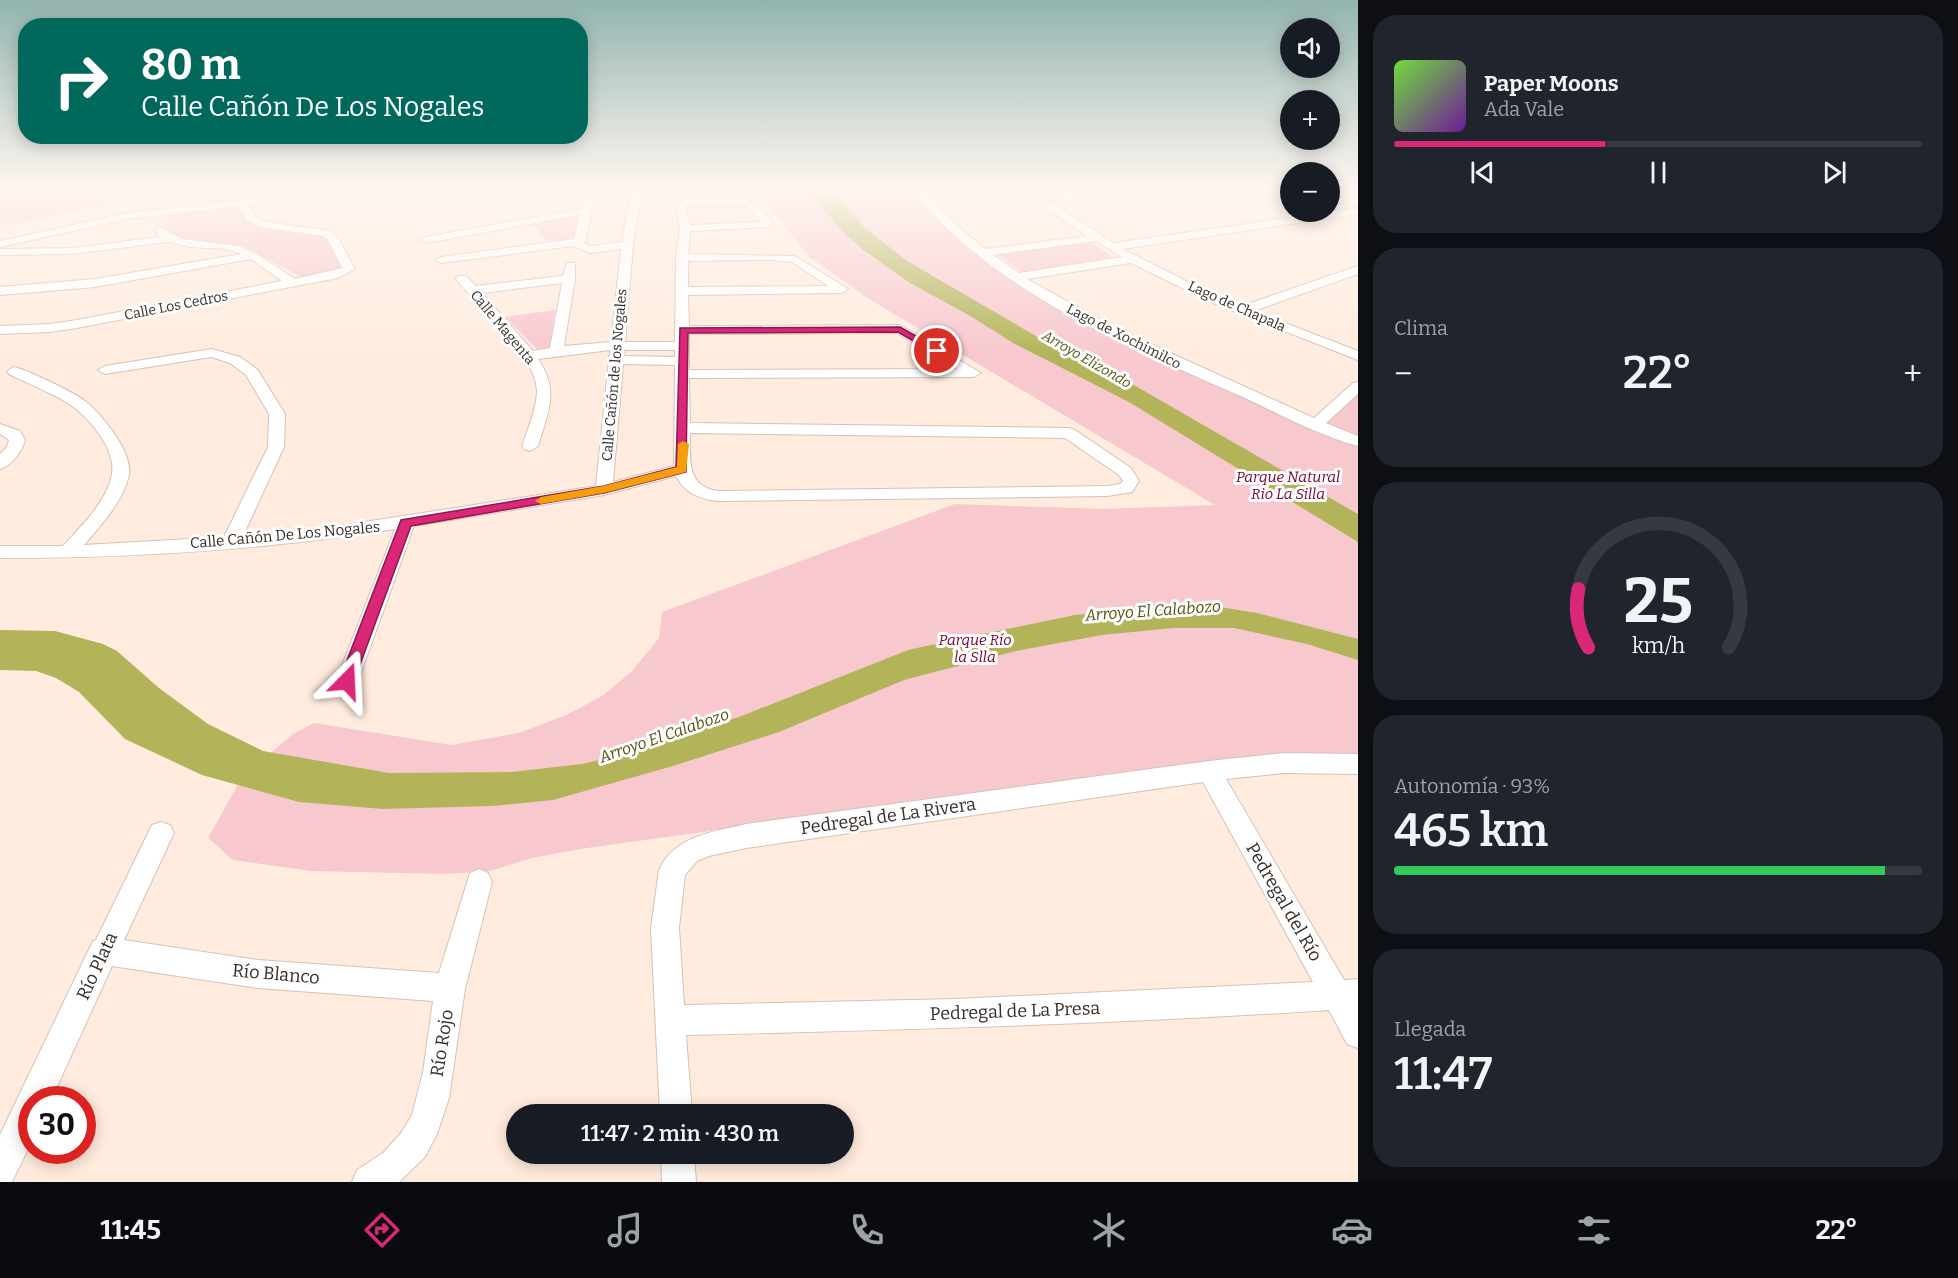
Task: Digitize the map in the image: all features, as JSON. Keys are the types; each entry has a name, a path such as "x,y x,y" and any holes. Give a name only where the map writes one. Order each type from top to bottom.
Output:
{"street":[{"path":"0,252 96,249 128,244"},
{"path":"201,244 232,247 251,256 293,283"},
{"name":"Calle Los Cedros","path":"0,330 50,328 77,324 338,274 349,269 336,244"},
{"path":"429,244 445,265 566,244"},
{"path":"580,244 588,250 627,245"},
{"path":"683,244 682,469 684,477 695,489 718,496 1107,491 1126,488 1131,481 1125,472 1069,433 684,428"},
{"name":"Lago de Xochimilco","path":"973,244 1018,278 1120,336 1185,367 1358,441"},
{"path":"984,253 1051,244"},
{"name":"Lago de Chapala","path":"1107,244 1132,259 1243,310 1358,356"},
{"path":"1112,247 1131,244"},
{"name":"Calle Cañón de los Nogales","path":"604,489 627,245"},
{"path":"0,291 91,285 251,256"},
{"path":"682,258 788,258 803,262 842,289 682,291"},
{"path":"1018,278 1132,259"},
{"path":"556,351 571,265"},
{"path":"1243,310 1358,270"},
{"name":"Calle Magenta","path":"462,279 530,356 540,371 544,390 541,410 530,446"},
{"path":"473,290 568,279"},
{"path":"615,360 682,368 974,373 900,329 684,330"},
{"path":"530,356 616,344 683,346"},
{"path":"105,370 212,354 235,360 252,372 266,393 279,422 276,447 230,543"},
{"path":"14,371 79,404 101,426 118,453 121,473 116,490 101,514 68,552"},
{"path":"1316,423 1358,386"},
{"path":"0,429 14,434 17,440 15,448 0,464"},
{"name":"Calle Cañón De Los Nogales","path":"0,552 68,552 230,543 332,533 406,523 604,489 682,469"},
{"path":"347,681 406,523"},
{"name":"Pedregal de La Rivera","path":"675,1104 665,928 672,870 688,853 705,845 746,836 1209,771 1284,763 1358,764"},
{"name":"Pedregal del Río","path":"1209,771 1347,994 1358,1033"},
{"name":"Río Plata","path":"40,1086 160,833"},
{"name":"Río Rojo","path":"369,1182 387,1173 407,1154 424,1130 432,1107 450,988 479,882"},
{"name":"Río Blanco","path":"103,951 258,974 450,988"},
{"name":"Pedregal de La Presa","path":"671,1020 956,1014 1178,1005 1347,994"},
{"path":"0,1171 18,1133"},
{"path":"679,1164 680,1182"}],"green space":[{"path":"226,244 332,244 343,269 303,278 244,246"},
{"name":"Parque Río la Slla","path":"799,244 971,244 1057,302 1358,439 1358,757 1020,788 580,849 532,858 490,871 445,874 311,871 233,860 208,838 241,779 293,734 314,723 452,745 519,733 566,715 602,696 632,671 659,638 662,612 955,504 1102,509 1215,505 869,299 810,257"},
{"path":"1094,244 1113,257 1025,275 997,254"},
{"path":"555,310 550,347 537,349 505,317"},
{"path":"1358,394 1358,436 1323,423"}],"water":[{"path":"857,244 886,244 907,261 1060,350 1132,384 1358,514 1358,542 1129,402 1013,343 972,317 910,283"},
{"name":"Arroyo El Calabozo","path":"1220,607 1257,613 1358,639 1358,660 1307,644 1234,628 1173,628 1102,635 1016,651 904,680 779,732 673,766 553,800 492,806 383,809 299,802 202,775 125,739 79,692 56,678 36,671 0,670 0,630 55,631 103,644 117,651 159,688 208,724 263,751 389,773 512,772 582,764 616,756 739,717 908,650 1075,615 1148,609"}],"slow traffic":[{"path":"541,501 604,489 682,469 683,444"}],"route":[{"path":"347,681 406,523 604,489 682,469 684,428 681,374 684,330 900,329 937,351"}],"water label":[{"name":"Arroyo Elizondo","path":"1087,359"}],"park label":[{"name":"Parque Natural Rio La Silla","path":"1288,486"}]}
